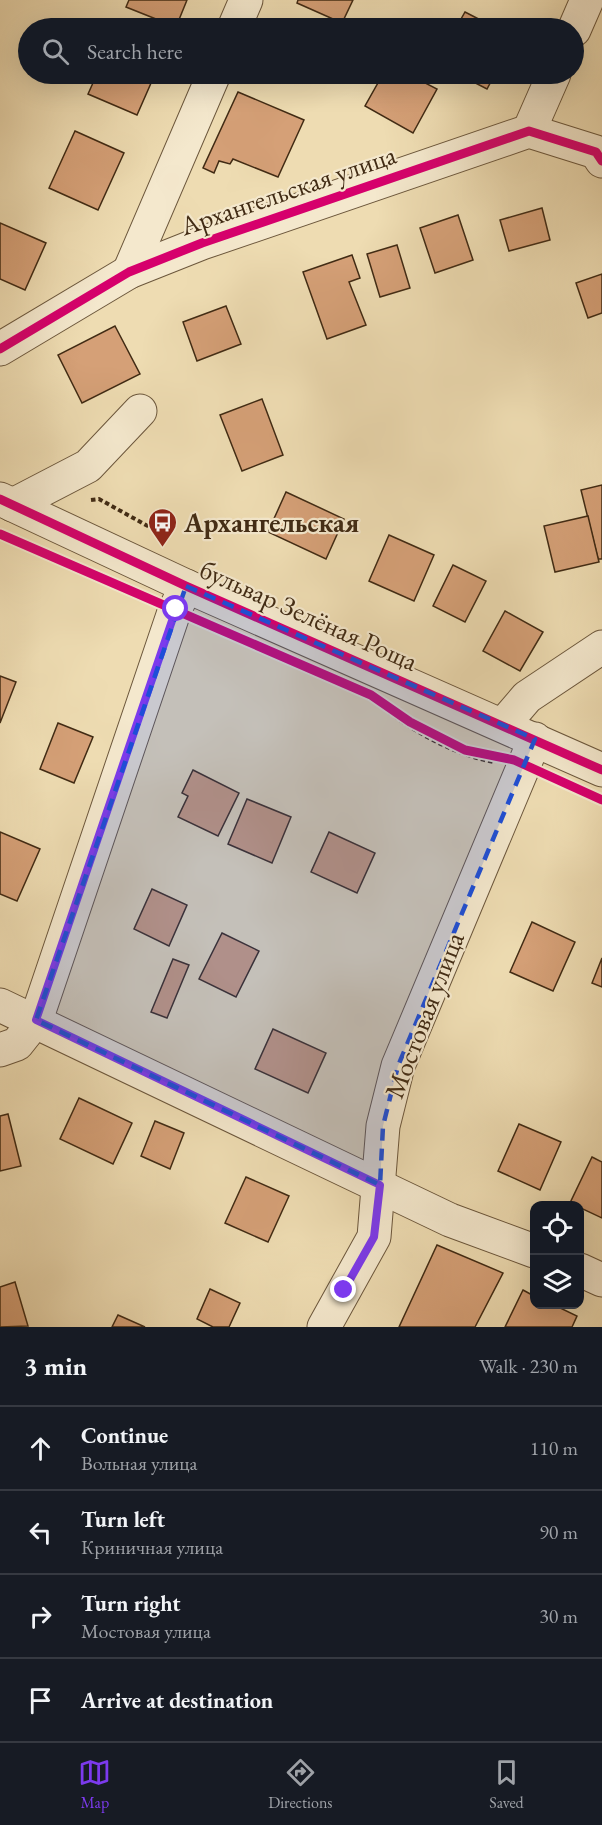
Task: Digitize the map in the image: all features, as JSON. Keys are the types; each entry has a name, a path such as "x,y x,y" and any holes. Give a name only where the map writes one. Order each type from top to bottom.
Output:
{"street":[{"path":"238,18 246,0"},
{"path":"579,18 587,0"},
{"path":"129,272 210,84"},
{"path":"550,84 529,131 596,152 602,161"},
{"name":"Архангельская улица","path":"0,349 129,272 202,243 529,131"},
{"path":"7,502 88,466 140,411"},
{"name":"бульвар Зелёная Роща","path":"7,502 186,586 503,725 530,752 602,770"},
{"path":"0,1050 16,1044 36,1020 174,612 186,586"},
{"path":"503,725 527,697 602,646"},
{"name":"Мостовая улица","path":"324,1327 374,1237 383,1126 399,1066 530,752"},
{"path":"0,1005 36,1020 450,1220 530,1250"},
{"path":"584,1272 602,1280"}],"path":[{"path":"0,534 88,572"},
{"path":"379,700 410,722 465,750 530,752"}],"highlighted area":[{"path":"186,586 535,739 398,1066 383,1126 380,1185 36,1020"}],"building":[{"path":"129,0 187,0 180,18 154,18 126,7"},
{"path":"298,0 353,0 344,18 331,18 297,3"},
{"path":"465,12 477,18 462,18"},
{"path":"92,84 151,84 137,115 88,94"},
{"path":"377,84 427,84 437,89 413,133 365,106"},
{"path":"477,84 490,84 487,89"},
{"path":"238,92 304,120 278,177 233,159 230,164 219,161 214,173 203,168"},
{"path":"75,131 124,153 98,210 49,188"},
{"path":"542,208 550,240 509,251 500,220"},
{"path":"458,215 473,260 435,273 420,228"},
{"path":"0,223 46,243 25,290 0,279"},
{"path":"397,245 410,288 380,297 367,254"},
{"path":"352,255 360,278 349,282 366,325 327,339 303,272"},
{"path":"602,274 602,313 588,318 576,283"},
{"path":"226,306 241,344 197,361 183,322"},
{"path":"115,326 140,374 82,403 58,355"},
{"path":"262,399 283,455 242,471 220,415"},
{"path":"602,485 602,559 598,559 581,490"},
{"path":"286,492 344,519 326,559 268,532"},
{"path":"588,516 599,562 555,572 544,526"},
{"path":"389,535 434,555 414,601 369,581"},
{"path":"453,565 486,581 465,622 433,606"},
{"path":"505,611 543,632 520,671 483,651"},
{"path":"0,676 16,682 0,723"},
{"path":"58,723 93,737 74,783 40,769"},
{"path":"193,770 239,793 218,836 178,817 188,796 182,793"},
{"path":"247,799 291,817 272,863 228,844"},
{"path":"0,832 40,849 17,901 0,894"},
{"path":"329,832 375,853 357,893 311,872"},
{"path":"152,889 187,905 169,946 134,929"},
{"path":"532,922 575,942 553,991 510,972"},
{"path":"222,933 259,951 236,997 199,979"},
{"path":"602,958 602,987 592,983"},
{"path":"173,959 189,965 167,1018 151,1012"},
{"path":"273,1029 326,1053 308,1093 255,1069"},
{"path":"79,1098 132,1123 113,1164 60,1139"},
{"path":"8,1114 21,1166 0,1171 0,1116"},
{"path":"155,1121 184,1133 170,1169 141,1156"},
{"path":"519,1124 561,1142 540,1190 498,1171"},
{"path":"592,1157 602,1162 602,1218 584,1210 584,1201 571,1201"},
{"path":"246,1177 289,1196 268,1242 225,1223"},
{"path":"437,1245 503,1273 475,1327 399,1327"},
{"path":"15,1282 28,1326 0,1327 0,1287"},
{"path":"210,1289 240,1303 229,1327 213,1327 197,1319"},
{"path":"523,1290 530,1294 530,1309 562,1309 577,1316 572,1327 505,1327"},
{"path":"118,1315 145,1327 112,1327"}],"cycle path":[{"path":"0,349 129,272 202,243 529,131 596,152 602,161"},
{"path":"0,499 186,586 602,770"},
{"path":"0,534 371,695 410,722 465,750 514,760 602,800"}],"place":[{"name":"Архангельская","path":"163,548"}],"route":[{"path":"176,609 36,1020 380,1185 374,1237 344,1290"}]}
